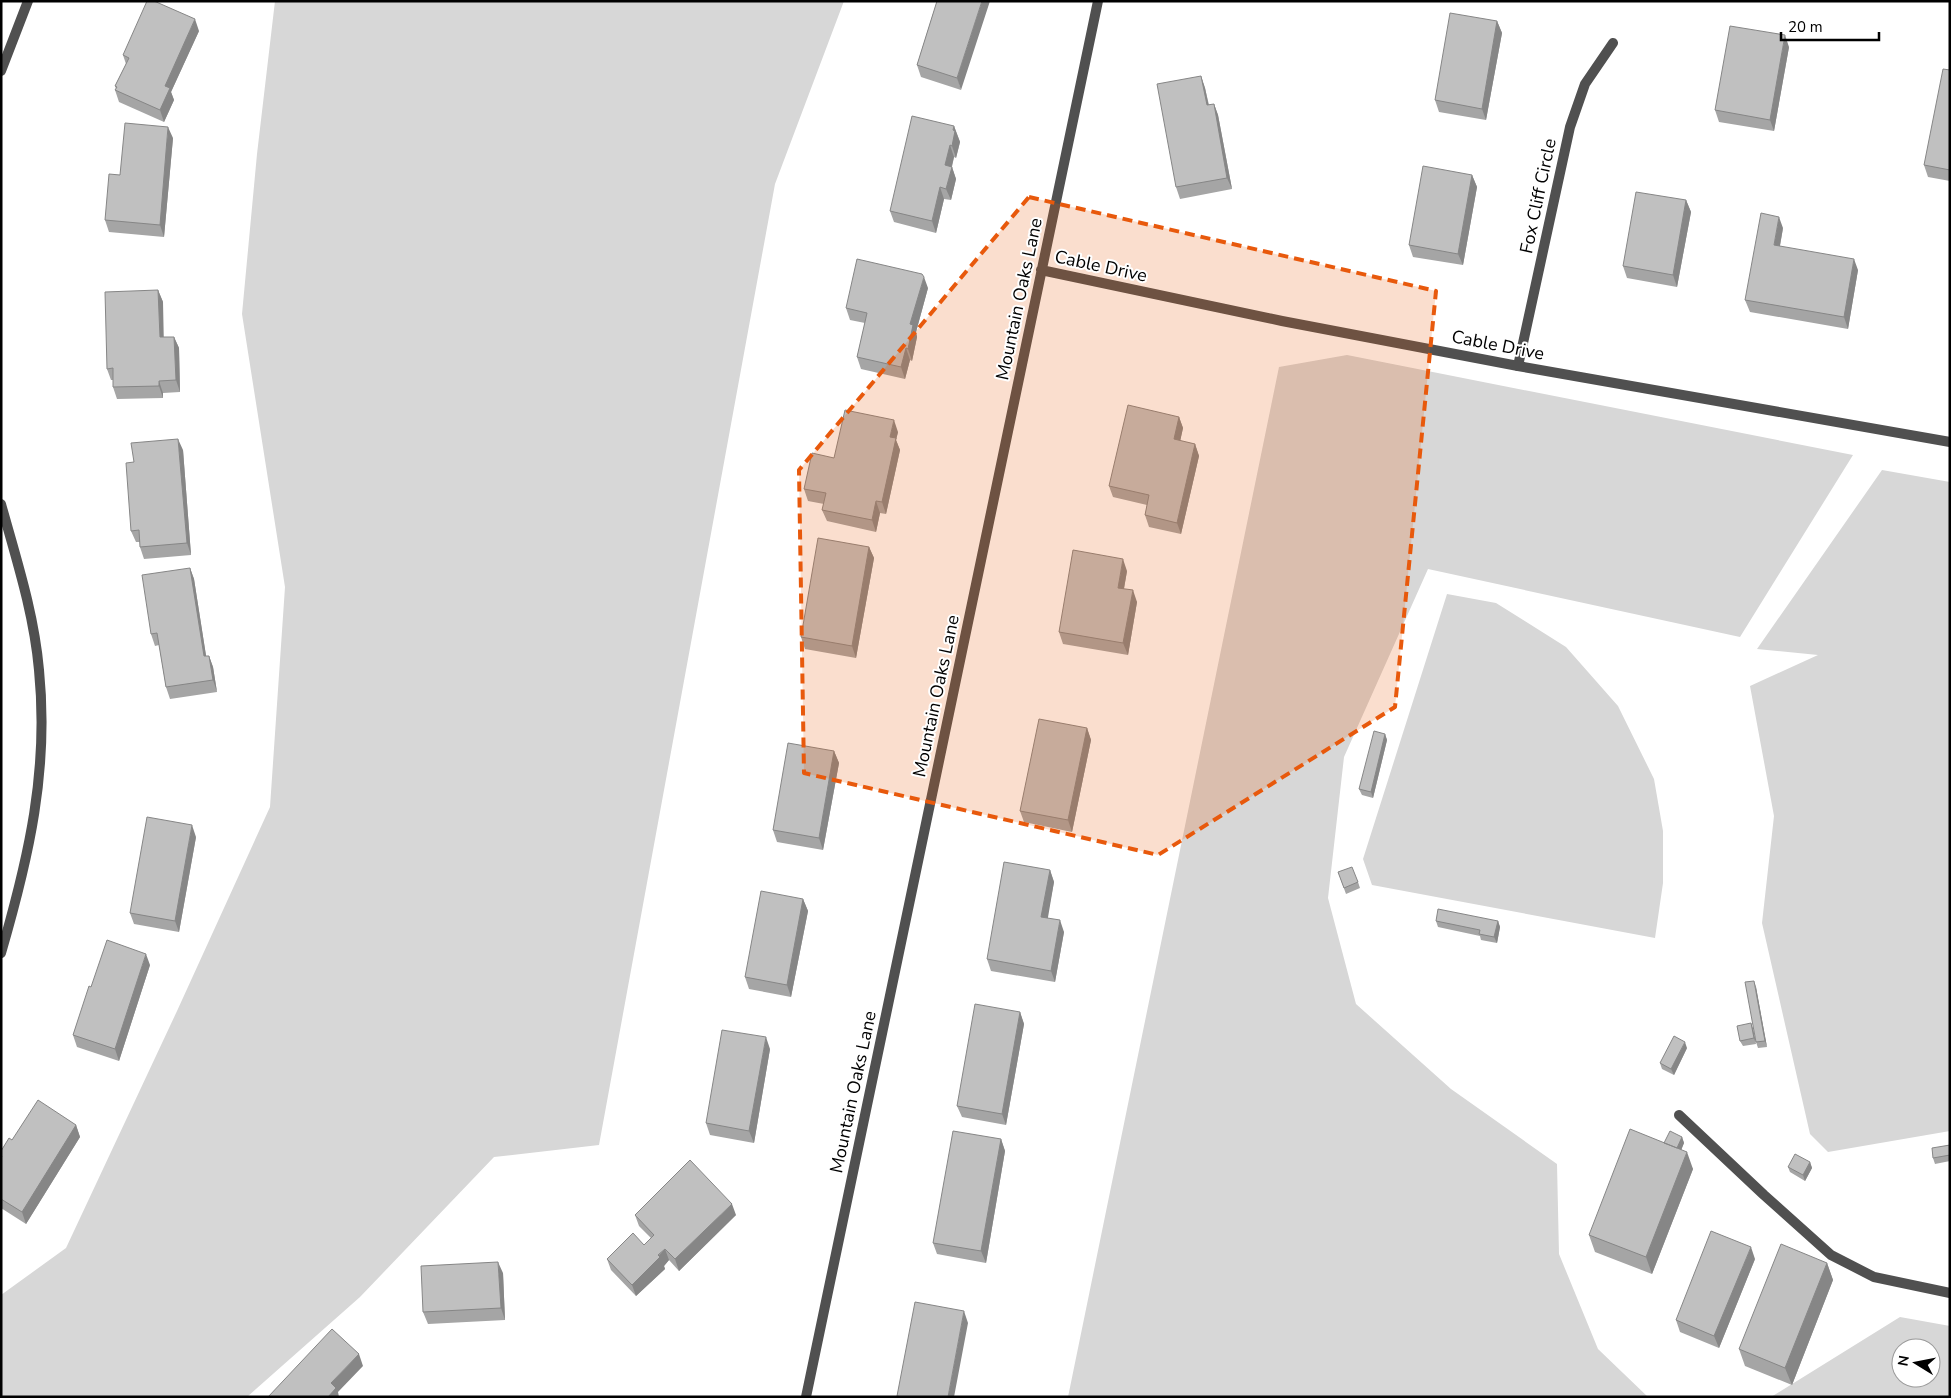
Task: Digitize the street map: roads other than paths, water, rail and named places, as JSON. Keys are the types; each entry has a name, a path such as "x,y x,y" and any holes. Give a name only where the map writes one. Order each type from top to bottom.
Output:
{"street":[{"path":"1,71 28,1"},
{"name":"Mountain Oaks Lane","path":"806,1397 1098,1"},
{"name":"Fox Cliff Circle","path":"1518,366 1570,127 1584,84 1613,43"},
{"name":"Cable Drive","path":"1042,270 1282,321 1518,366 1950,442"},
{"path":"1,504 28,600 39,669 43,738 36,813 22,883 1,953"},
{"path":"1679,1115 1764,1196 1831,1254 1874,1277 1950,1293"}]}
